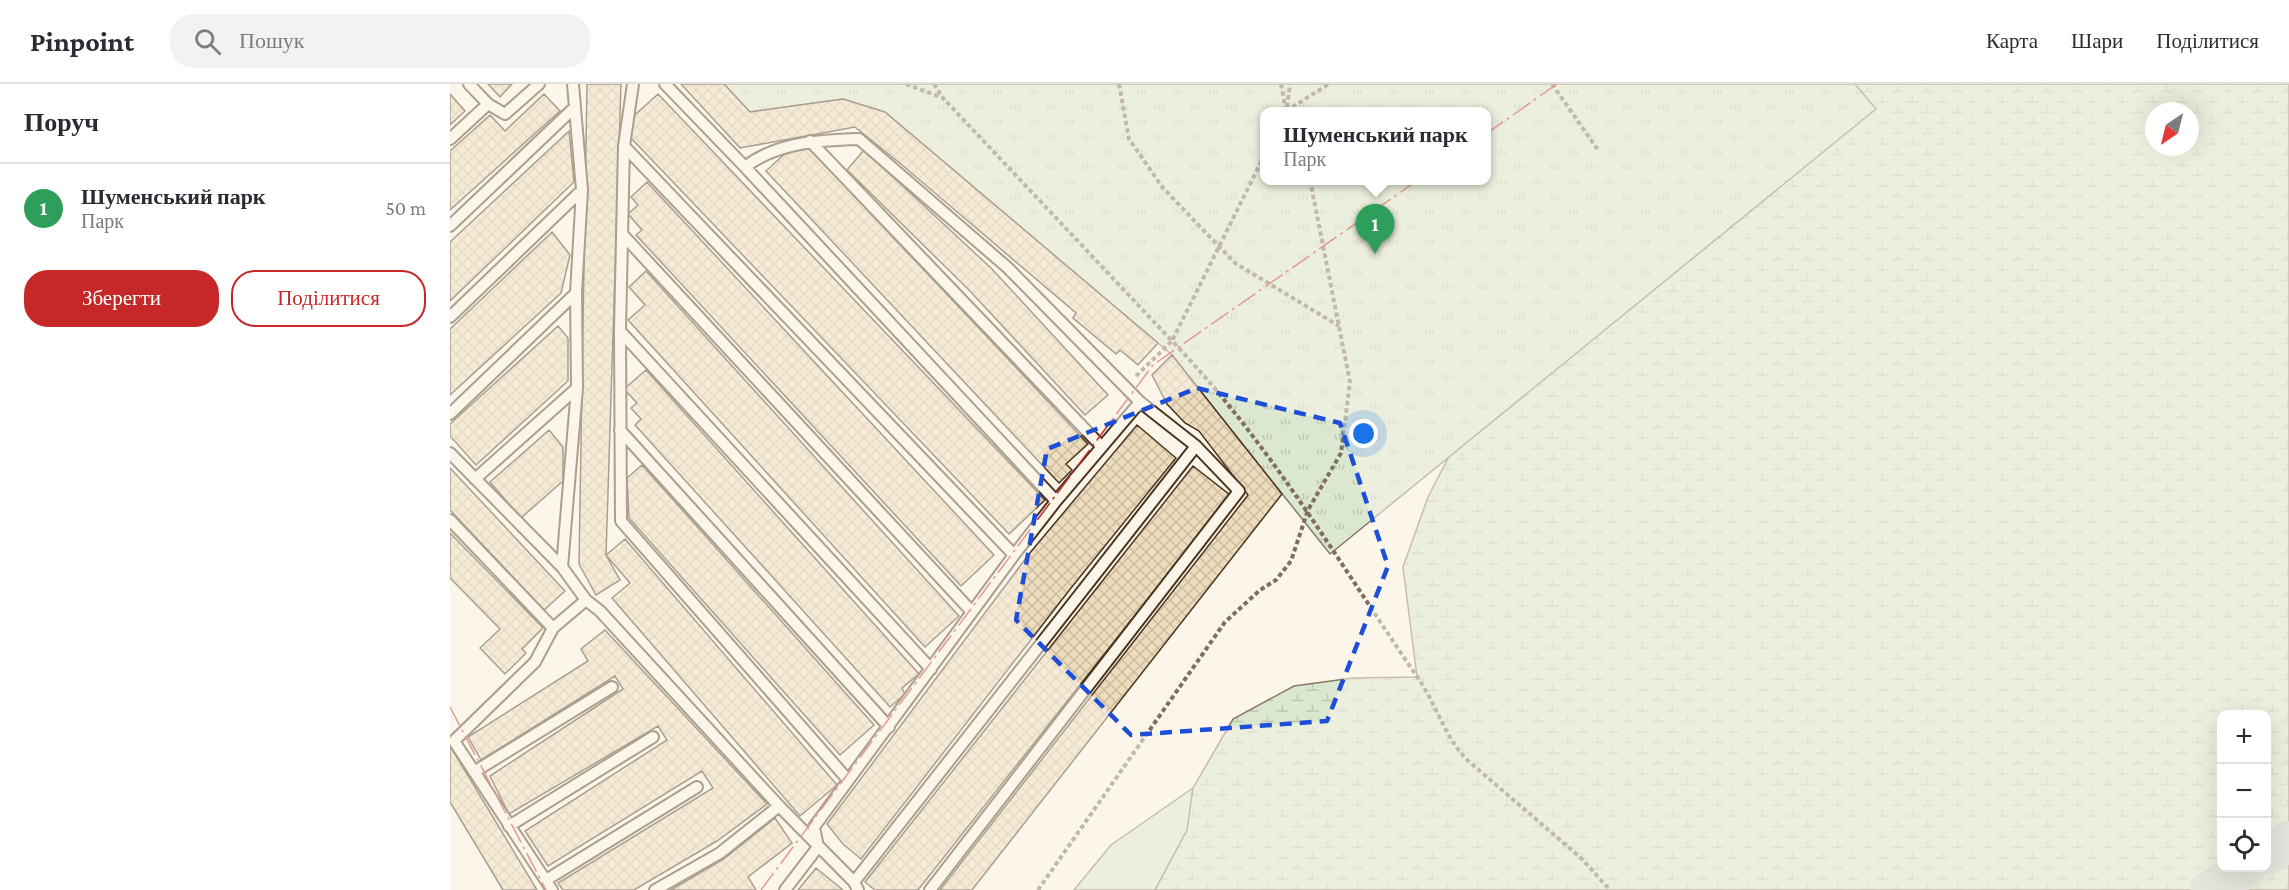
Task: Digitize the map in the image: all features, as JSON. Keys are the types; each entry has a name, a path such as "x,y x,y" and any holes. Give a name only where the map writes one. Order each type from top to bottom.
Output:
{"lane":[{"path":"469,84 488,104 505,114 539,84"},
{"path":"562,567 577,388 576,293 582,190 573,84"},
{"path":"633,84 624,146 621,521 848,780"},
{"path":"665,84 1056,501"},
{"path":"450,139 488,104"},
{"path":"450,226 575,107"},
{"path":"745,167 757,157 810,141 859,139 1008,268 1140,402 1196,446 1239,491 930,890"},
{"path":"810,141 1101,446"},
{"path":"624,146 1014,555"},
{"path":"450,317 582,190"},
{"path":"623,235 972,612"},
{"path":"450,414 576,293"},
{"path":"621,331 931,669"},
{"path":"475,479 577,388"},
{"path":"785,890 818,847 814,827 848,780 1014,555 1101,446 1140,402"},
{"path":"620,430 889,727"},
{"path":"450,453 562,567 586,600 600,611 779,806 856,886 1196,446"},
{"path":"450,520 553,628"},
{"path":"586,600 553,628 535,662 454,741 549,885 697,787"},
{"path":"474,772 612,687"},
{"path":"509,826 653,737"},
{"path":"655,890 720,853 779,806"}],"path":[{"path":"906,84 943,98"},
{"path":"934,84 943,98 1206,376 1267,453 1308,510 1430,695 1442,725 1454,746 1466,759 1581,858 1610,890"},
{"path":"1119,84 1129,139 1164,188 1235,263 1339,326"},
{"path":"1281,84 1285,107"},
{"path":"1287,107 1290,84"},
{"path":"1292,107 1329,84"},
{"path":"1552,84 1598,150"},
{"path":"1125,386 1172,341 1260,164"},
{"path":"1038,890 1225,622 1260,590 1276,580 1291,561 1308,510 1341,453 1350,382 1311,185"}],"highlighted area":[{"path":"1197,388 1340,423 1388,566 1327,721 1131,735 1016,620 1047,449"}],"green space":[{"path":"724,84 1855,84 1876,109 1330,554 1172,355 885,113 843,99 750,112"},
{"path":"1778,84 2289,84 2289,890 1155,890 1187,830 1193,788 1233,719 1294,686 1353,678 1417,677 1403,567 1428,497 1472,412"},
{"path":"1193,788 1188,830 1155,890 1074,890 1111,845"}],"building":[{"path":"488,84 512,84 500,97"},
{"path":"587,84 621,84 606,555 620,580 596,595 579,564"},
{"path":"681,84 724,84 750,112 843,99 885,112 1158,343 1138,365 1120,350 1116,354 1073,318 1076,313 855,127 740,148"},
{"path":"450,94 465,111 450,125"},
{"path":"544,94 560,111 450,210 450,151 490,115 505,131"},
{"path":"658,94 1045,500 1009,534 630,137 635,115"},
{"path":"569,131 574,182 450,301 450,242"},
{"path":"808,147 1088,444 1066,464 1072,470 1059,483 766,171 789,150"},
{"path":"864,150 992,269 1108,395 1085,415 969,290 847,170"},
{"path":"647,182 994,555 961,586 636,235 642,230 628,214 638,205 631,197"},
{"path":"552,232 570,255 561,293 450,395 450,329"},
{"path":"646,271 959,616 925,647 628,320 645,305 629,287"},
{"path":"558,326 568,338 568,381 476,465 450,436 450,424"},
{"path":"1172,355 1282,494 972,890 940,890 1248,495 1199,431 1185,423 1167,404 1152,375"},
{"path":"646,370 919,674 902,688 905,694 890,707 635,425 641,419 631,408 637,403 624,389"},
{"path":"1137,425 1176,458 1071,588 861,859 843,844 827,824 1029,554"},
{"path":"549,430 563,447 563,481 521,518 490,482"},
{"path":"642,465 874,725 840,755 629,518 627,478"},
{"path":"1193,466 1230,495 918,890 875,890 865,882"},
{"path":"450,468 565,591 544,610 450,510"},
{"path":"450,533 543,628 522,649 526,653 505,674 480,648 500,629 450,578"},
{"path":"625,539 837,785 800,816 612,598 630,583 606,555"},
{"path":"605,630 767,804 717,841 634,890 563,890 558,883 713,788 702,771 548,866 525,831 667,740 658,726 509,814 490,776 623,689 615,676 481,760 468,737 588,661 581,649"},
{"path":"450,746 537,890 503,890 450,802"},
{"path":"775,818 792,843 748,877 756,890 671,890 724,859"},
{"path":"816,868 843,890 798,890"}],"waterway":[{"path":"2271,852 2289,841"},
{"path":"2210,890 2239,872"}],"power":[{"path":"1491,130 1557,84"},
{"path":"761,890 1153,365 1411,185"},
{"path":"450,707 546,890"}],"place":[{"name":"Шуменський парк","path":"1375,254"}]}
